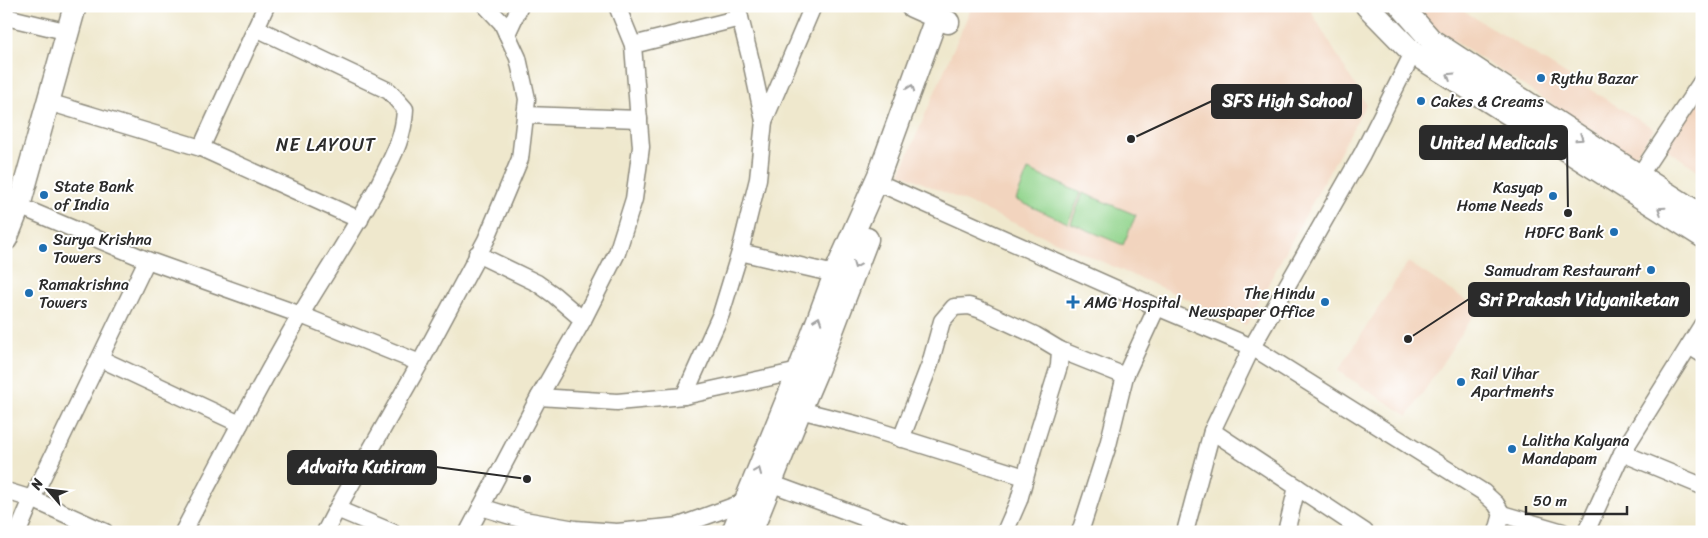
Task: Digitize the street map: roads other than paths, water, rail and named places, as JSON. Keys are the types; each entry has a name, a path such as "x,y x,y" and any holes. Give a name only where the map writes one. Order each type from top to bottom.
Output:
{"main road":[{"path":"6,239 19,206 75,6"},
{"path":"733,532 799,372 835,274 925,94 944,13 912,6"},
{"path":"1367,6 1413,53 1702,236"},
{"path":"1401,6 1431,40 1702,216"},
{"path":"751,532 817,370 881,185"}],"street":[{"path":"201,148 266,6"},
{"path":"325,532 420,364 486,240 520,159 527,98 518,58 502,23 486,6"},
{"path":"507,34 520,6"},
{"path":"468,532 539,397 583,320 617,252 634,200 641,147 633,45 617,6"},
{"path":"684,396 721,314 740,252 758,179 764,121 813,6"},
{"path":"633,45 739,12 764,121"},
{"path":"6,17 69,32"},
{"path":"184,532 240,424 301,315 360,220 401,139 404,124 405,109 389,91 256,28"},
{"path":"1185,532 1212,431 1252,347 1362,154 1413,53"},
{"path":"1640,176 1702,81"},
{"path":"48,102 201,148 360,220"},
{"path":"525,115 639,119"},
{"path":"881,185 1252,347 1483,492 1496,504 1502,514 1563,532"},
{"path":"19,206 147,260 301,315 420,364"},
{"path":"740,252 835,274"},
{"path":"478,254 538,283 583,320"},
{"path":"18,532 147,260"},
{"path":"901,439 930,364 942,321 954,307 969,306 981,310 1036,335 1060,350 1125,376"},
{"path":"1080,532 1108,445 1125,376 1157,307"},
{"path":"1586,532 1622,453 1695,350 1702,325"},
{"path":"1005,532 1019,500 1059,366 1060,350"},
{"path":"101,359 240,424"},
{"path":"539,397 617,402 684,396 799,372"},
{"path":"800,410 859,425 1025,477"},
{"path":"1212,431 1365,532"},
{"path":"1622,453 1702,486"},
{"path":"1286,532 1297,487"},
{"path":"480,506 524,520 575,529 617,532 679,526 744,503 768,488 903,532"},
{"path":"6,491 32,499 105,532"},
{"path":"337,509 392,532"},
{"path":"1497,532 1502,514"}],"place":[{"name":"Rythu Bazar","path":"1541,78"},
{"name":"Cakes & Creams","path":"1421,101"},
{"name":"SFS High School","path":"1131,139"},
{"name":"State Bank of India","path":"44,195"},
{"name":"Kasyap Home Needs","path":"1553,196"},
{"name":"United Medicals","path":"1568,213"},
{"name":"HDFC Bank","path":"1614,232"},
{"name":"Surya Krishna Towers","path":"43,248"},
{"name":"Samudram Restaurant","path":"1651,270"},
{"name":"Ramakrishna Towers","path":"29,293"},
{"name":"AMG Hospital","path":"1073,302"},
{"name":"The Hindu Newspaper Office","path":"1325,302"},
{"name":"Sri Prakash Vidyaniketan","path":"1408,339"},
{"name":"Rail Vihar Apartments","path":"1461,382"},
{"name":"Lalitha Kalyana Mandapam","path":"1512,449"},
{"name":"Advaita Kutiram","path":"527,479"}],"district":[{"name":"NE LAYOUT","path":"326,145"}]}
